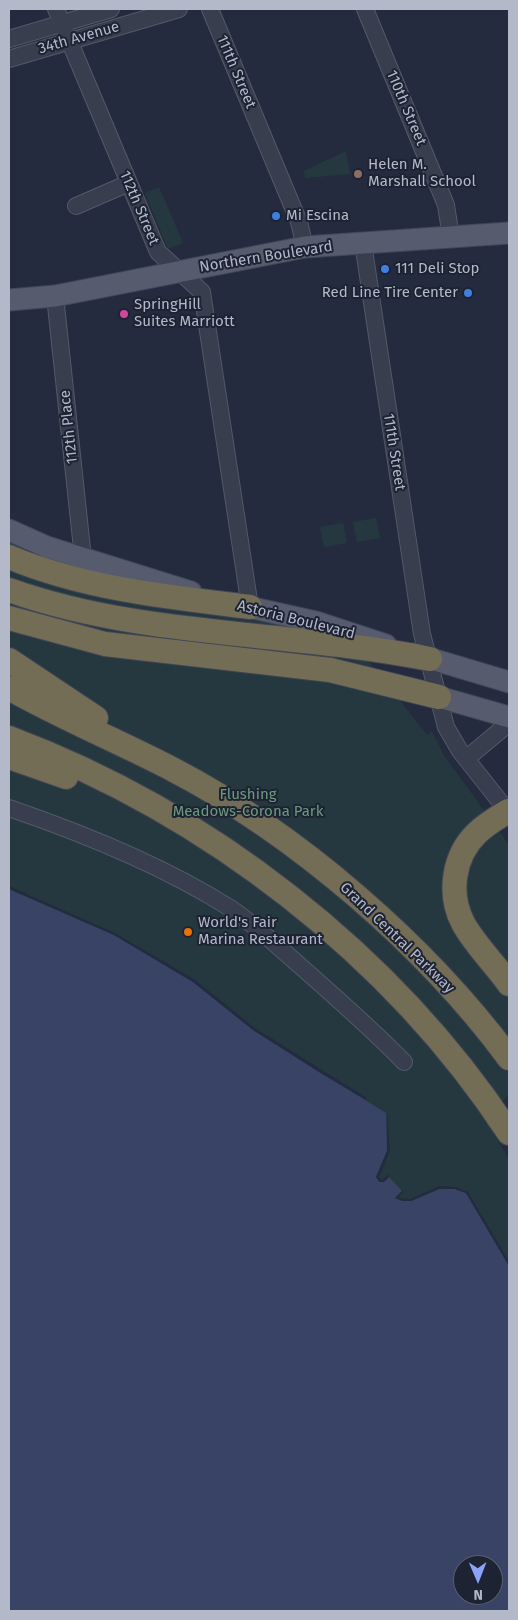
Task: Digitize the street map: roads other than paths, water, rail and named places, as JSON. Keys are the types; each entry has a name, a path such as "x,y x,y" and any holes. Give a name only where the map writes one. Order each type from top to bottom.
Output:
{"highway":[{"path":"9,557 66,577 112,589 250,607"},
{"path":"9,590 77,611 118,619 346,646 430,660"},
{"path":"17,621 123,647 330,670 439,697"},
{"path":"9,660 173,769"},
{"name":"Grand Central Parkway","path":"9,688 173,769 275,834 352,893 392,929 451,988 509,1058"},
{"path":"9,738 76,765 149,803 237,859 300,906 352,951 421,1020 470,1079 509,1133"},
{"path":"9,757 90,787 164,821 230,858 300,906"},
{"path":"509,812 481,830 470,841 459,861 454,892 463,923 509,984"}],"main road":[{"name":"Northern Boulevard","path":"9,310 55,296 306,247 509,233"},
{"name":"Northern Boulevard","path":"9,300 55,296"},
{"name":"Astoria Boulevard","path":"9,530 47,547 171,587 336,628 430,660 509,682"},
{"path":"439,697 509,717"}],"street":[{"name":"34th Avenue","path":"9,39 59,16 111,9"},
{"name":"34th Avenue","path":"9,59 179,9"},
{"name":"111th Street","path":"210,9 299,222 306,247"},
{"name":"110th Street","path":"364,9 446,205 451,237"},
{"name":"112th Street","path":"59,16 158,252 202,292 250,607"},
{"path":"76,206 129,183"},
{"name":"111th Street","path":"363,243 422,634 449,734 466,759 509,812"},
{"name":"112th Place","path":"55,296 84,558"},
{"path":"466,759 509,723"},
{"path":"9,808 86,836 162,870 230,908 258,929 366,1024 404,1062"}],"water":[{"path":"9,889 114,935 193,982 253,1030 386,1113 387,1151 376,1177 383,1182 389,1177 402,1191 395,1198 411,1201 439,1189 455,1189 466,1193 509,1266 509,1611 9,1611"}],"place":[{"name":"Helen M. Marshall School","path":"358,174"},
{"name":"Mi Escina","path":"276,216"},
{"name":"111 Deli Stop","path":"385,269"},
{"name":"Red Line Tire Center","path":"468,293"},
{"name":"SpringHill Suites Marriott","path":"124,314"},
{"name":"World's Fair Marina Restaurant","path":"188,932"}],"park label":[{"name":"Flushing Meadows-Corona Park","path":"248,804"}]}
